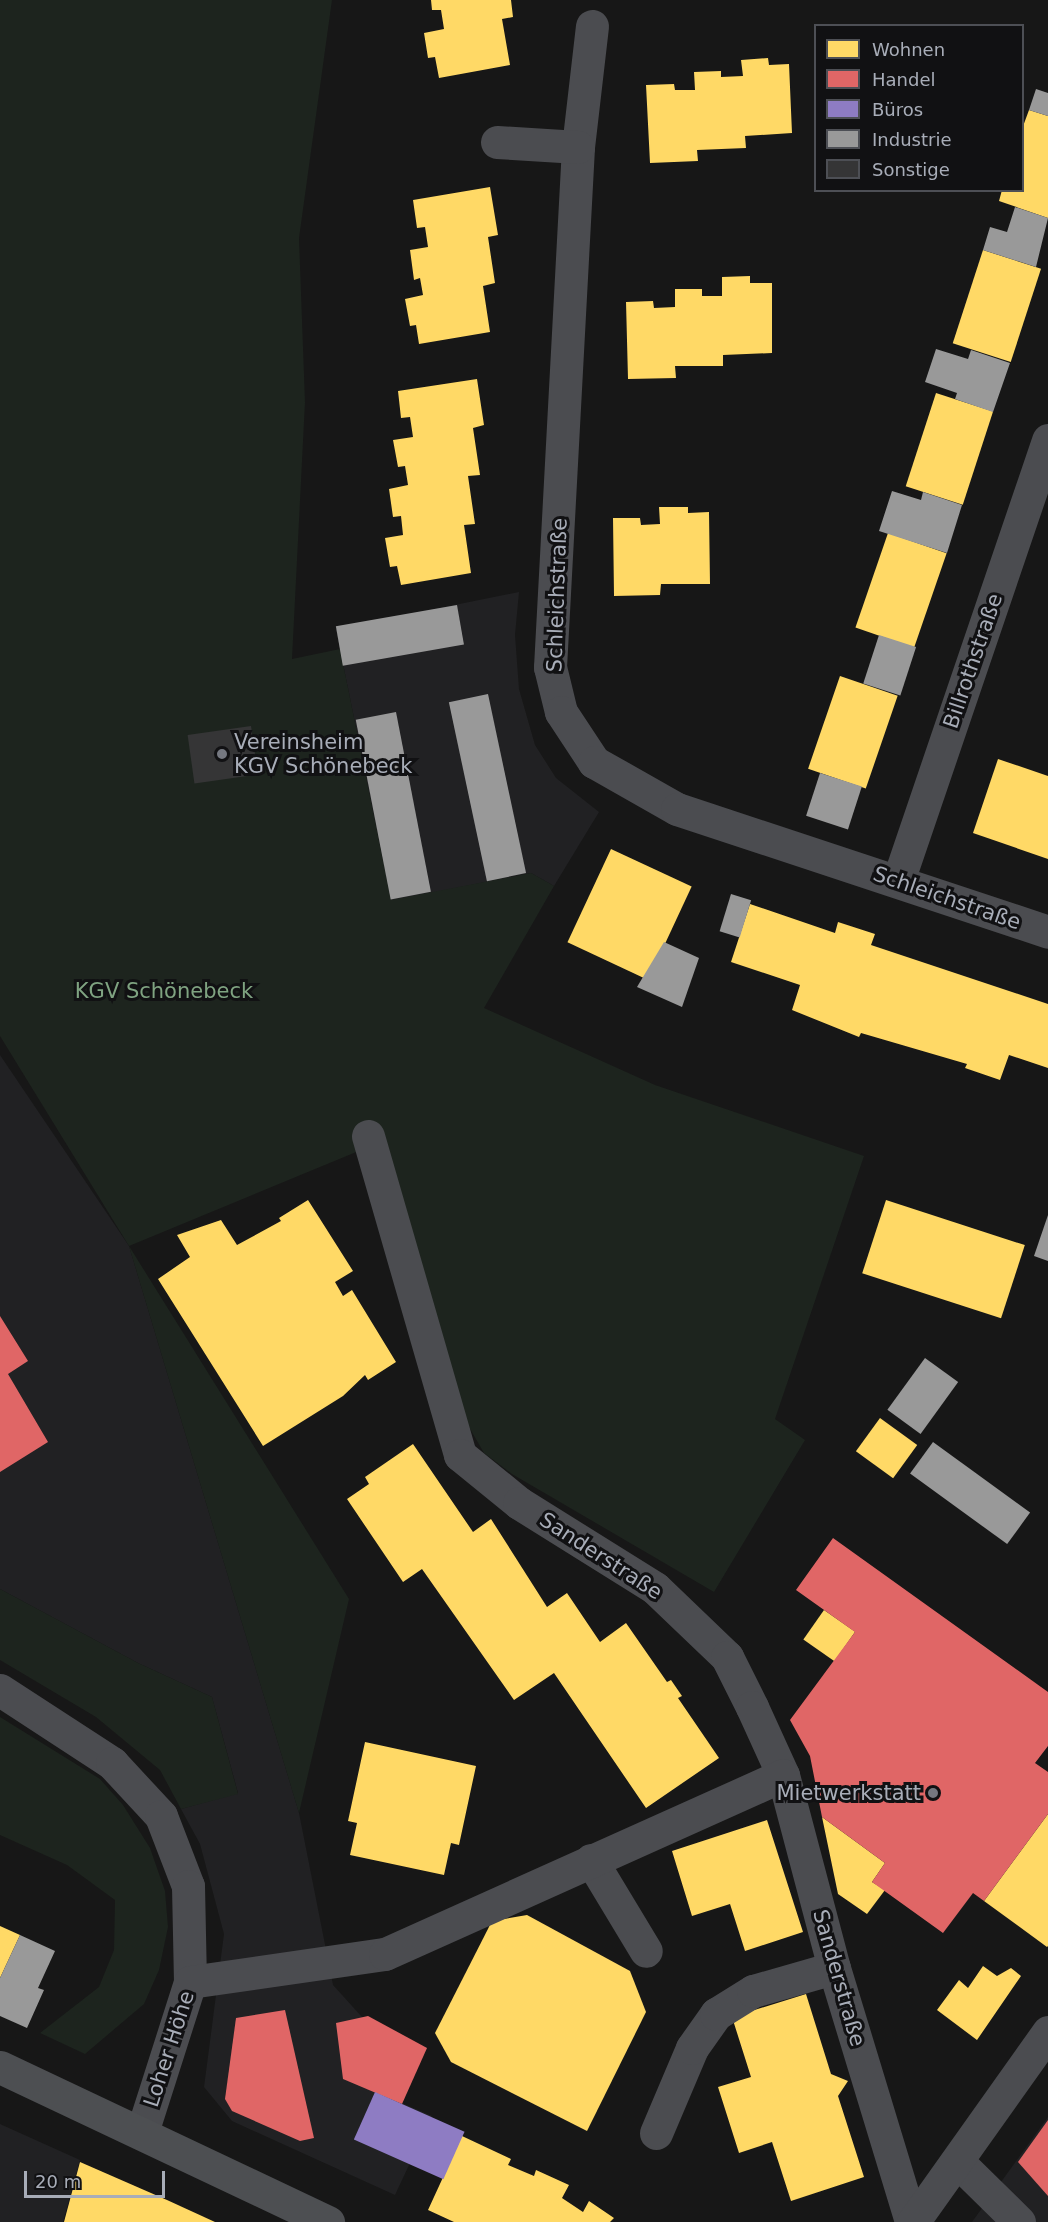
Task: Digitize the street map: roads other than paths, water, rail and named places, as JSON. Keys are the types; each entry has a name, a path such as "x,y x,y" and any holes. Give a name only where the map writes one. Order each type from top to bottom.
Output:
{"main road":[{"path":"0,2067 142,2132 328,2222"}],"street":[{"name":"Schleichstraße","path":"592,26 578,147 550,667 561,712 594,762 678,809 1048,932"},
{"path":"497,142 578,147"},
{"name":"Billrothstraße","path":"898,881 1048,440"},
{"name":"Sanderstraße","path":"368,1136 460,1455 519,1503 655,1588 727,1657 783,1775 834,1968 912,2222"},
{"name":"Loher Höhe","path":"0,1690 112,1763 161,1816 188,1886 190,1982 142,2132"},
{"path":"190,1982 385,1954 783,1775"},
{"path":"591,1860 646,1951"},
{"path":"656,2133 692,2048 716,2014 753,1991 834,1968"},
{"name":"Sanderstraße","path":"912,2222 1048,2032"},
{"path":"957,2161 1019,2222"}],"place":[{"name":"Vereinsheim KGV Schönebeck","path":"222,754"},
{"name":"Mietwerkstatt","path":"933,1793"}],"park label":[{"name":"KGV Schönebeck","path":"164,991"}]}
